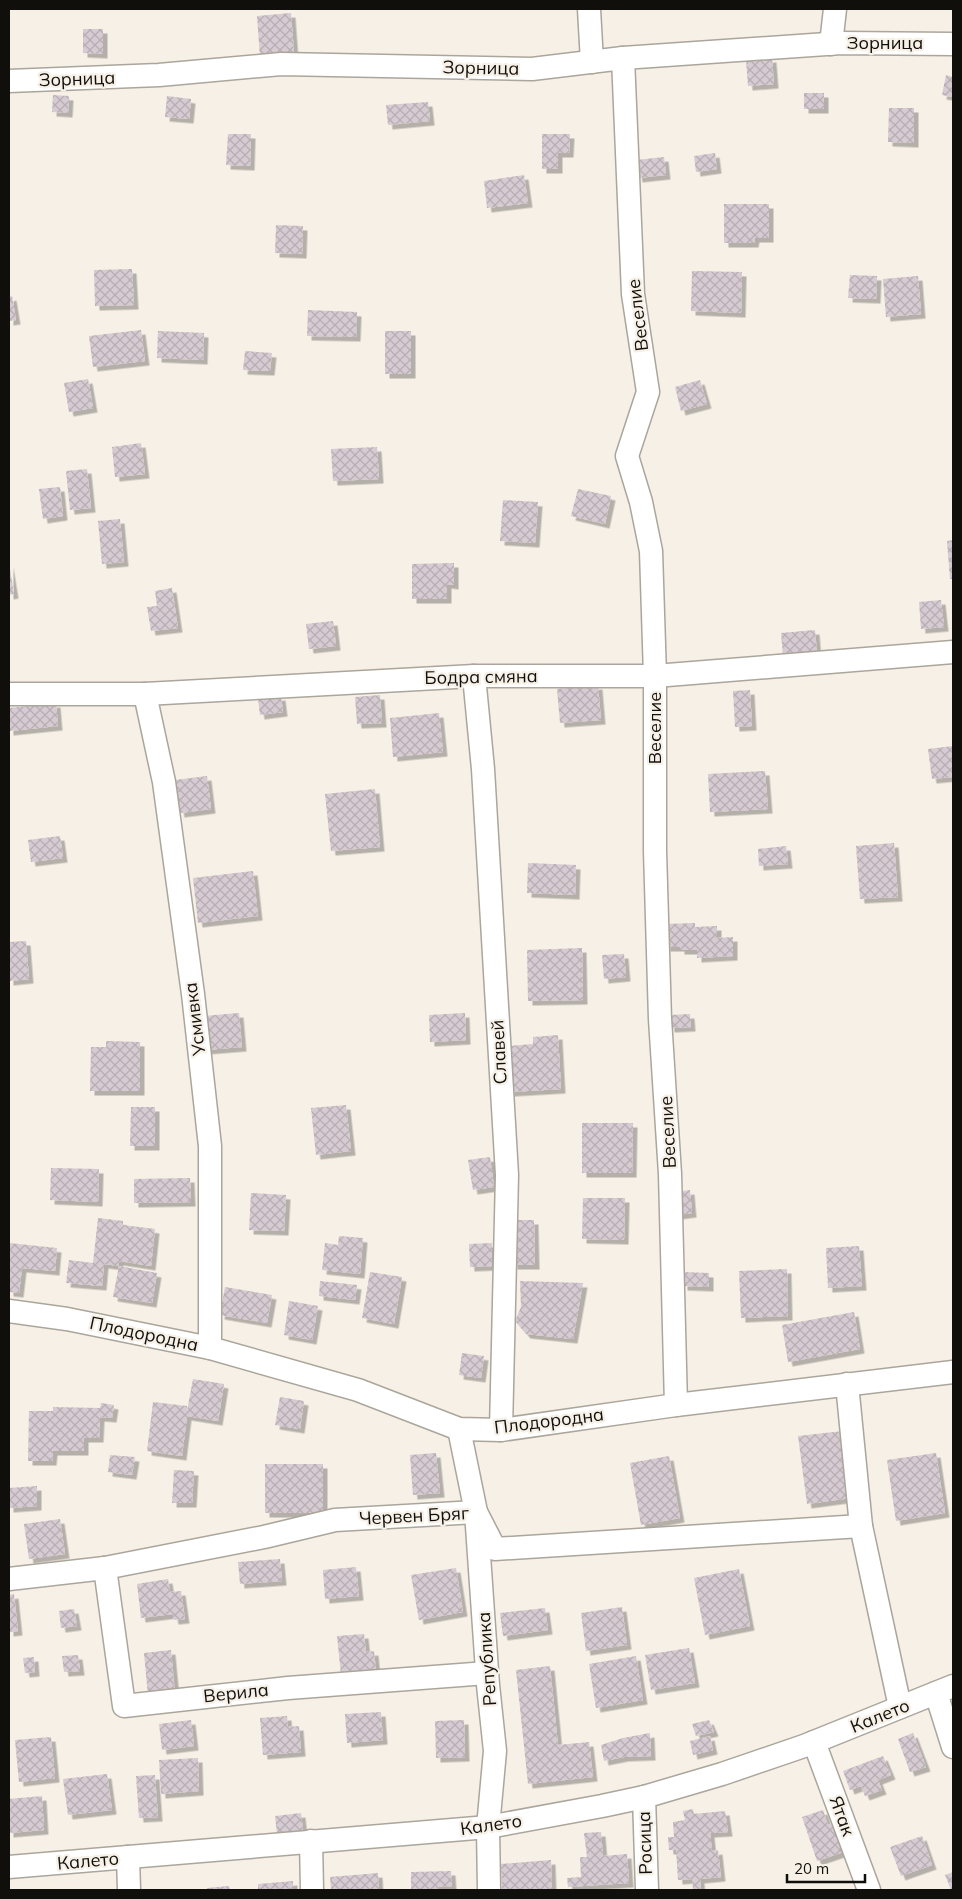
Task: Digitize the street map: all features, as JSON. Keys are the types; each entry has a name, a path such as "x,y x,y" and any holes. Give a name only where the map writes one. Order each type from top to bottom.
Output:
{"street":[{"path":"589,9 592,62"},
{"path":"831,44 835,9"},
{"name":"Зорница","path":"9,81 159,75 281,64 532,69 623,58 831,44 953,44"},
{"name":"Веселие","path":"623,58 633,294 648,392 627,456 642,502 651,550 655,676 655,861 660,1019 670,1174 676,1404"},
{"name":"Бодра смяна","path":"9,694 145,694 474,676 655,676 953,652"},
{"name":"Славей","path":"474,676 482,769 507,1175 501,1430"},
{"name":"Усмивка","path":"145,694 164,782 193,994 210,1146 210,1348"},
{"name":"Плодородна","path":"9,1311 67,1318 210,1348 358,1390 459,1428 501,1430 676,1404 953,1372"},
{"path":"847,1384 861,1526 900,1707"},
{"name":"Република","path":"459,1428 476,1512 487,1673 495,1751 488,1827 489,1890"},
{"name":"Червен Бряг","path":"9,1579 105,1568 264,1537 335,1520 476,1512 495,1549 861,1526"},
{"name":"Верила","path":"105,1568 124,1706 288,1688 487,1673"},
{"path":"944,1689 953,1747"},
{"name":"Калето","path":"9,1867 488,1827 594,1808 644,1797 722,1774 814,1742 944,1689"},
{"name":"Ятак","path":"814,1742 869,1890"},
{"name":"Росица","path":"644,1797 647,1890"},
{"path":"311,1842 312,1890"},
{"path":"128,1857 129,1890"}],"building":[{"path":"291,13 294,54 260,57 257,16"},
{"path":"83,29 103,29 103,54 83,53"},
{"path":"772,58 774,84 748,86 746,60"},
{"path":"946,75 953,77 953,97 942,95"},
{"path":"804,93 824,93 824,109 804,109"},
{"path":"53,95 69,96 68,113 52,112"},
{"path":"167,96 191,99 189,119 165,117"},
{"path":"428,102 430,121 388,125 386,105"},
{"path":"889,108 914,108 914,143 888,142"},
{"path":"228,134 251,134 250,166 226,165"},
{"path":"542,134 570,134 569,153 558,153 558,169 542,169"},
{"path":"715,153 717,169 696,172 694,156"},
{"path":"664,157 666,175 638,178 636,160"},
{"path":"524,175 528,203 487,208 484,181"},
{"path":"724,204 769,204 769,238 755,238 754,243 724,243"},
{"path":"276,225 303,226 302,254 275,253"},
{"path":"132,269 134,305 95,306 94,270"},
{"path":"692,271 742,272 741,313 691,311"},
{"path":"850,275 877,276 876,299 848,298"},
{"path":"918,276 921,314 886,317 883,279"},
{"path":"12,296 16,320 9,321 9,297"},
{"path":"308,310 357,312 356,337 307,336"},
{"path":"141,330 145,361 93,367 89,336"},
{"path":"158,331 204,333 203,360 157,358"},
{"path":"385,331 411,331 411,374 385,374"},
{"path":"245,351 272,353 270,371 243,370"},
{"path":"88,379 93,408 69,412 64,383"},
{"path":"700,380 707,404 681,411 675,387"},
{"path":"141,443 145,474 115,477 112,447"},
{"path":"377,447 379,479 333,481 331,449"},
{"path":"87,469 91,508 70,510 66,471"},
{"path":"60,487 63,516 43,519 39,489"},
{"path":"578,489 611,496 605,524 571,516"},
{"path":"503,500 538,502 535,543 500,541"},
{"path":"120,519 124,562 102,564 98,521"},
{"path":"953,540 953,579 950,579 947,541"},
{"path":"9,563 14,594 9,595"},
{"path":"454,563 454,585 447,584 447,599 412,599 412,564"},
{"path":"172,588 178,628 151,631 147,607 157,606 155,591"},
{"path":"941,600 944,627 921,629 919,602"},
{"path":"333,621 336,646 309,649 306,624"},
{"path":"815,630 817,653 783,656 781,633"},
{"path":"598,685 601,720 560,723 557,689"},
{"path":"750,690 752,726 735,727 733,691"},
{"path":"380,695 382,723 357,724 355,697"},
{"path":"281,696 283,712 260,715 258,699"},
{"path":"56,703 58,726 9,731 9,708"},
{"path":"439,713 443,752 393,757 390,718"},
{"path":"953,746 953,777 932,779 928,749"},
{"path":"765,771 768,809 710,812 708,774"},
{"path":"207,776 211,809 180,813 175,780"},
{"path":"375,789 380,847 331,851 325,794"},
{"path":"60,836 63,858 31,862 28,840"},
{"path":"894,843 898,897 860,899 856,846"},
{"path":"786,846 788,864 759,866 758,849"},
{"path":"528,863 576,865 575,895 527,893"},
{"path":"253,871 258,916 198,923 193,878"},
{"path":"695,923 695,927 717,926 717,938 733,937 733,956 697,958 697,950 680,950 680,947 666,947 665,924"},
{"path":"26,941 29,979 9,981 9,942"},
{"path":"582,948 583,1000 528,1001 527,950"},
{"path":"624,954 626,977 604,979 602,955"},
{"path":"239,1013 242,1047 205,1050 203,1016"},
{"path":"465,1013 466,1040 430,1042 429,1015"},
{"path":"690,1014 691,1027 670,1028 669,1015"},
{"path":"558,1035 561,1089 510,1092 508,1046 533,1044 533,1037"},
{"path":"106,1041 140,1042 140,1091 90,1091 91,1047 106,1047"},
{"path":"346,1105 351,1151 316,1155 311,1108"},
{"path":"131,1107 155,1107 155,1146 130,1146"},
{"path":"582,1123 633,1123 632,1173 582,1173"},
{"path":"490,1157 494,1187 473,1190 468,1160"},
{"path":"51,1168 99,1169 98,1202 50,1200"},
{"path":"190,1178 191,1202 134,1203 134,1179"},
{"path":"690,1190 692,1213 677,1215 675,1192"},
{"path":"251,1193 286,1195 284,1231 249,1230"},
{"path":"583,1198 625,1198 624,1240 582,1239"},
{"path":"98,1218 123,1221 123,1225 155,1229 151,1266 119,1261 119,1266 104,1264 102,1286 66,1283 69,1260 93,1263"},
{"path":"512,1220 534,1220 535,1265 513,1265"},
{"path":"339,1236 363,1238 360,1274 322,1270 325,1243 338,1245"},
{"path":"9,1243 57,1248 55,1271 22,1268 19,1293 9,1292"},
{"path":"492,1243 492,1266 470,1267 469,1244"},
{"path":"859,1246 862,1286 828,1288 826,1248"},
{"path":"119,1266 157,1273 152,1303 113,1297"},
{"path":"787,1269 788,1316 741,1318 739,1271"},
{"path":"370,1272 402,1277 394,1324 362,1318"},
{"path":"683,1272 709,1273 709,1287 683,1286"},
{"path":"320,1281 357,1285 355,1300 319,1296"},
{"path":"520,1281 583,1283 573,1339 526,1334 515,1321 521,1307"},
{"path":"225,1287 272,1295 267,1323 220,1315"},
{"path":"289,1301 318,1306 312,1340 284,1335"},
{"path":"854,1312 860,1349 788,1362 782,1325"},
{"path":"462,1353 484,1356 481,1378 459,1375"},
{"path":"193,1379 224,1384 218,1421 187,1416 182,1456 147,1451 153,1402 187,1406 187,1411"},
{"path":"280,1397 304,1401 300,1429 275,1425"},
{"path":"101,1403 114,1405 112,1418 100,1417 99,1438 84,1438 84,1451 53,1451 52,1461 28,1461 29,1411 53,1411 53,1407 100,1408"},
{"path":"843,1431 851,1498 807,1504 798,1436"},
{"path":"436,1453 440,1493 413,1495 410,1455"},
{"path":"936,1453 945,1513 896,1521 887,1460"},
{"path":"110,1455 135,1457 132,1475 108,1472"},
{"path":"669,1456 680,1518 641,1525 630,1463"},
{"path":"265,1464 323,1464 323,1513 265,1513"},
{"path":"174,1470 194,1471 192,1503 172,1503"},
{"path":"37,1486 37,1506 9,1508 9,1488"},
{"path":"60,1519 65,1554 29,1559 24,1524"},
{"path":"280,1559 282,1581 240,1584 238,1562"},
{"path":"356,1567 359,1596 325,1599 323,1570"},
{"path":"456,1568 463,1612 419,1620 411,1575"},
{"path":"739,1569 750,1626 705,1635 694,1578"},
{"path":"168,1579 170,1592 181,1591 185,1619 174,1620 173,1614 141,1618 137,1584"},
{"path":"14,1594 18,1631 9,1632 9,1595"},
{"path":"622,1607 627,1645 586,1651 581,1613"},
{"path":"545,1608 548,1630 503,1636 500,1613"},
{"path":"74,1609 77,1626 61,1628 59,1611"},
{"path":"364,1634 366,1652 374,1651 376,1671 341,1675 337,1636"},
{"path":"689,1648 695,1683 651,1690 645,1655"},
{"path":"171,1650 175,1693 148,1696 144,1653"},
{"path":"78,1655 80,1671 64,1672 62,1656"},
{"path":"636,1656 643,1700 596,1708 589,1664"},
{"path":"34,1657 35,1672 25,1673 23,1658"},
{"path":"550,1666 558,1745 589,1742 593,1777 528,1784 516,1670"},
{"path":"381,1712 383,1740 347,1743 345,1714"},
{"path":"287,1716 288,1727 299,1726 301,1752 263,1755 260,1718"},
{"path":"191,1720 194,1746 162,1750 159,1724"},
{"path":"464,1720 465,1757 436,1758 435,1721"},
{"path":"709,1720 714,1732 696,1736 692,1724"},
{"path":"650,1733 651,1756 624,1757 604,1761 601,1745 623,1738"},
{"path":"913,1733 926,1767 910,1772 898,1739"},
{"path":"710,1736 713,1750 693,1755 690,1741"},
{"path":"51,1737 55,1778 19,1782 15,1740"},
{"path":"883,1756 891,1775 878,1780 882,1790 865,1796 861,1786 850,1790 843,1771"},
{"path":"198,1758 199,1791 161,1794 159,1760"},
{"path":"107,1774 112,1810 68,1815 63,1779"},
{"path":"155,1775 158,1817 139,1818 136,1776"},
{"path":"42,1796 44,1830 9,1833 9,1799"},
{"path":"693,1809 694,1814 725,1811 728,1832 710,1833 712,1851 718,1850 721,1877 700,1879 701,1890 693,1890 692,1879 678,1880 676,1850 669,1850 668,1837 674,1837 673,1822 685,1820 683,1811"},
{"path":"823,1810 828,1825 836,1822 846,1851 817,1861 802,1817"},
{"path":"301,1813 303,1831 277,1834 275,1816"},
{"path":"601,1832 603,1856 627,1854 629,1883 568,1887 567,1878 581,1877 580,1857 587,1857 584,1833"},
{"path":"922,1836 932,1865 901,1876 890,1847"},
{"path":"551,1860 552,1889 502,1890 501,1864"},
{"path":"451,1871 452,1886 439,1887 439,1890 411,1890 411,1872"},
{"path":"953,1872 953,1890 951,1890 945,1875"},
{"path":"378,1873 379,1890 331,1890 330,1877"},
{"path":"293,1881 293,1890 258,1890 258,1884"},
{"path":"229,1886 230,1890 207,1890 207,1888"}]}
